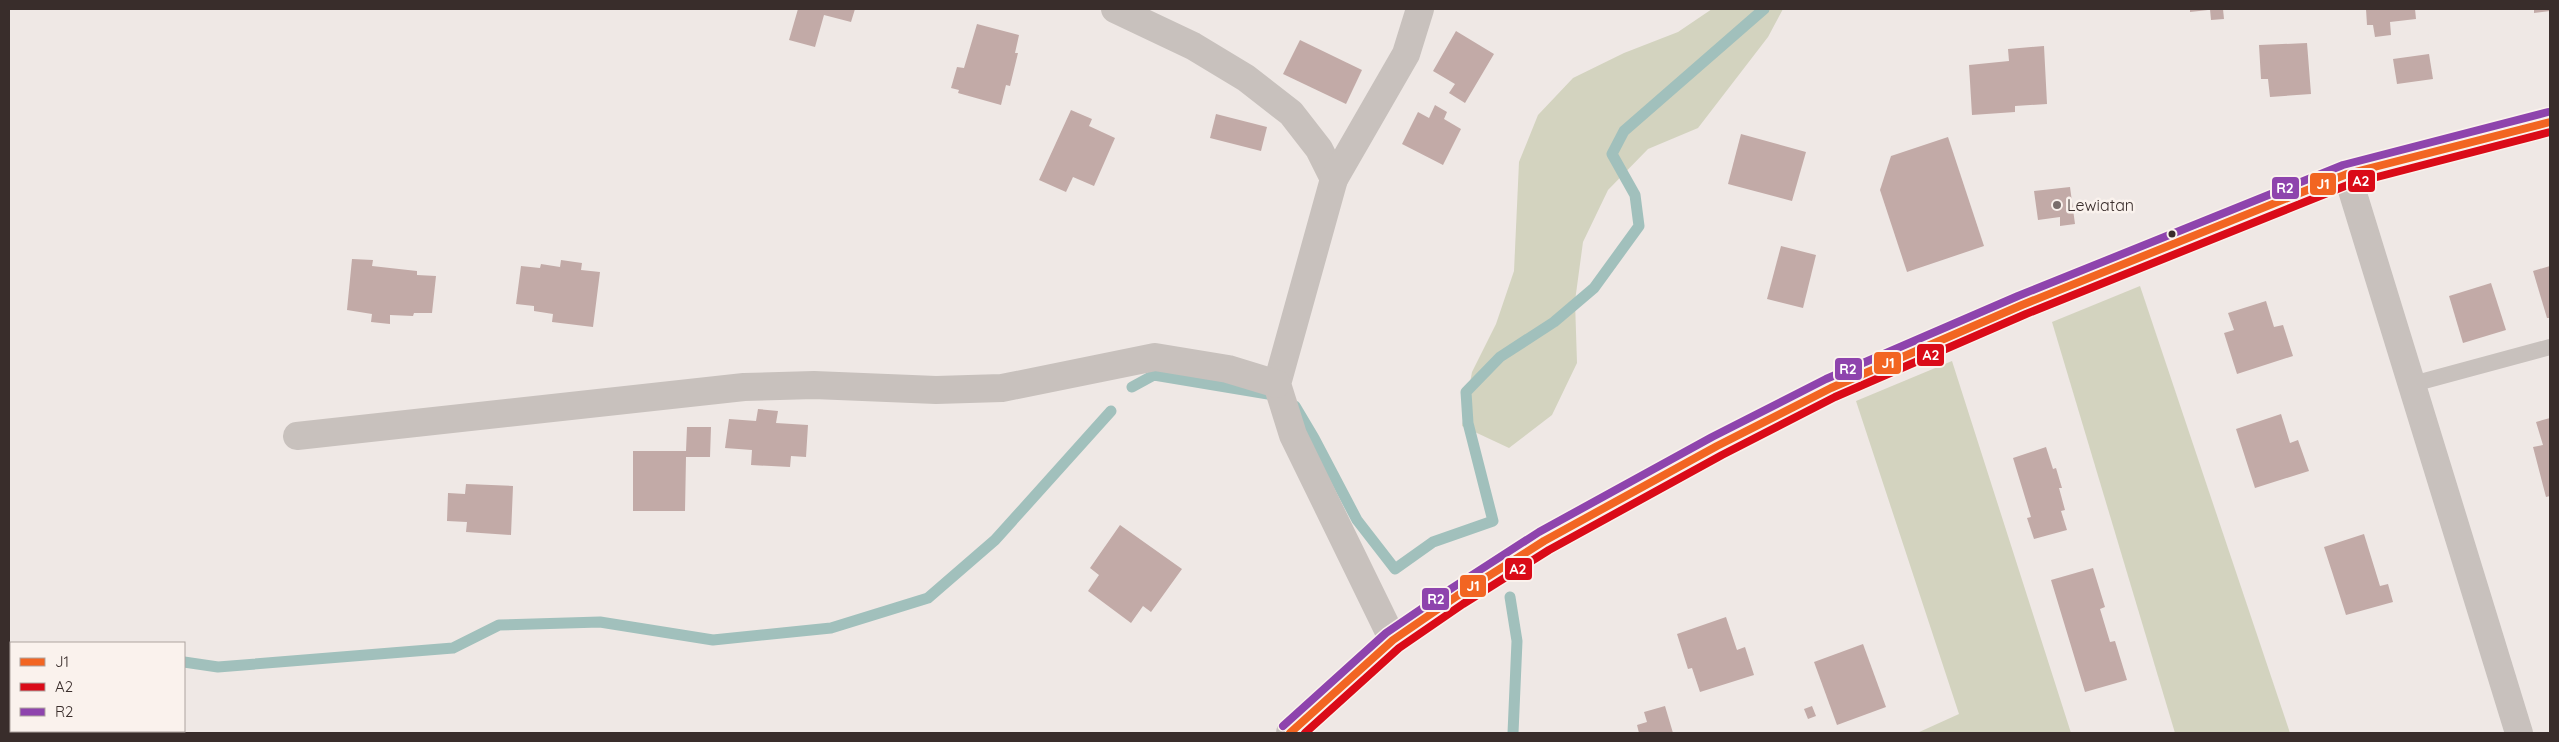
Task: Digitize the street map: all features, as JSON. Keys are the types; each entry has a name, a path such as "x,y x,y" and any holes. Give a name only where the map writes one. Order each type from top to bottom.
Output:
{"street":[{"path":"1115,9 1193,46 1246,78 1291,113 1319,149 1334,179"},
{"path":"1394,640 1293,435 1277,384 1334,179 1406,54 1420,9"},
{"path":"1290,733 1394,640 1457,596 1544,540 1717,446 1831,388 2022,305 2347,174 2550,122"},
{"path":"2347,174 2519,733"},
{"path":"297,436 744,387 814,385 936,390 1002,388 1155,357 1228,369 1277,384"}],"lane":[{"path":"2413,384 2550,347"}],"green space":[{"path":"1712,9 1783,9 1768,37 1698,128 1648,149 1608,190 1583,242 1575,301 1577,363 1552,415 1509,448 1462,426 1472,372 1496,324 1514,271 1519,162 1538,115 1573,78 1624,53 1678,32"},
{"path":"2140,286 2290,733 2175,733 2052,322"},
{"path":"1952,361 2071,733 1917,733 1959,714 1856,401"}],"building":[{"path":"798,9 855,9 851,22 824,15 815,47 789,40"},
{"path":"2190,9 2208,9 2208,10 2190,12"},
{"path":"2210,9 2223,9 2224,19 2211,20"},
{"path":"2366,9 2415,9 2416,19 2390,22 2391,35 2375,37 2373,25 2367,25"},
{"path":"2534,9 2550,9 2550,11 2534,13"},
{"path":"977,24 1019,35 1015,53 1018,53 1010,86 1006,85 1001,105 958,93 959,90 951,88 957,67 964,68"},
{"path":"1456,31 1494,54 1465,103 1449,93 1455,84 1433,71"},
{"path":"1300,40 1362,70 1346,104 1283,74"},
{"path":"2307,43 2311,94 2270,97 2268,79 2261,79 2259,45"},
{"path":"2044,46 2047,104 2015,106 2015,112 1972,115 1969,65 2009,61 2008,49"},
{"path":"2429,54 2433,79 2397,84 2393,59"},
{"path":"1435,105 1447,112 1444,119 1461,129 1443,165 1402,144 1418,112 1429,118"},
{"path":"1071,110 1092,119 1089,126 1115,138 1094,186 1073,177 1066,192 1039,180"},
{"path":"1216,114 1267,127 1261,151 1210,138"},
{"path":"1741,134 1806,152 1792,201 1728,184"},
{"path":"1948,137 1984,246 1907,272 1880,190 1891,156"},
{"path":"2070,187 2075,224 2060,226 2060,217 2038,220 2034,191"},
{"path":"1781,246 1816,255 1803,308 1767,299"},
{"path":"352,259 373,260 372,266 417,271 417,275 436,276 432,313 414,313 413,316 390,315 390,324 371,322 372,314 347,310"},
{"path":"561,260 582,263 581,270 600,272 593,327 552,322 553,314 534,311 534,306 516,304 521,266 540,268 541,264 560,267"},
{"path":"2550,266 2550,318 2547,318 2533,271"},
{"path":"2491,283 2506,330 2463,343 2449,296"},
{"path":"2266,301 2274,327 2283,325 2293,356 2237,374 2224,333 2234,330 2228,313"},
{"path":"758,409 778,411 776,423 808,425 806,457 791,456 790,467 751,465 752,450 725,448 729,419 756,421"},
{"path":"2281,414 2290,443 2298,440 2309,471 2255,488 2236,429"},
{"path":"2550,418 2550,496 2546,497 2533,447 2543,445 2536,422"},
{"path":"687,427 711,427 710,457 686,457 685,511 633,511 633,451 686,451"},
{"path":"2046,447 2053,469 2056,468 2062,488 2059,488 2065,510 2061,511 2067,530 2034,539 2027,518 2031,517 2013,458"},
{"path":"466,484 513,486 511,535 466,532 467,522 447,521 448,493 465,494"},
{"path":"1120,525 1182,569 1151,612 1143,606 1131,623 1088,591 1099,575 1090,568"},
{"path":"2364,534 2380,586 2388,584 2393,602 2346,615 2324,547"},
{"path":"2093,568 2105,607 2100,609 2110,642 2115,641 2127,680 2085,692 2051,580"},
{"path":"1726,617 1737,650 1745,647 1754,675 1700,692 1692,668 1688,669 1677,634"},
{"path":"1863,644 1886,707 1837,725 1814,662"},
{"path":"1665,706 1673,733 1639,733 1637,725 1647,722 1644,712"},
{"path":"1812,706 1816,716 1808,719 1804,709"}],"waterway":[{"path":"1295,406 1357,520 1395,569 1433,542 1493,521 1468,423 1466,392 1500,357 1554,322 1594,288 1639,226 1635,195 1612,154 1624,131 1764,9"},
{"path":"1132,387 1154,375 1268,394"},
{"path":"185,662 218,667 453,648 499,625 600,622 713,640 831,628 928,598 995,540 1111,411"},
{"path":"1510,597 1517,641 1513,733"}],"transit line":[{"name":"R2","path":"1283,726 1386,633 1539,532 1712,437 1826,379 2018,296 2343,165 2548,112"},
{"name":"J1","path":"1290,733 1393,640 1457,596 1544,541 1717,446 1831,388 2022,305 2347,174 2550,122"},
{"name":"A2","path":"1305,733 1399,648 1463,604 1549,550 1722,455 1835,397 2026,314 2350,184 2550,132"}],"place":[{"name":"Lewiatan","path":"2057,205"}]}
